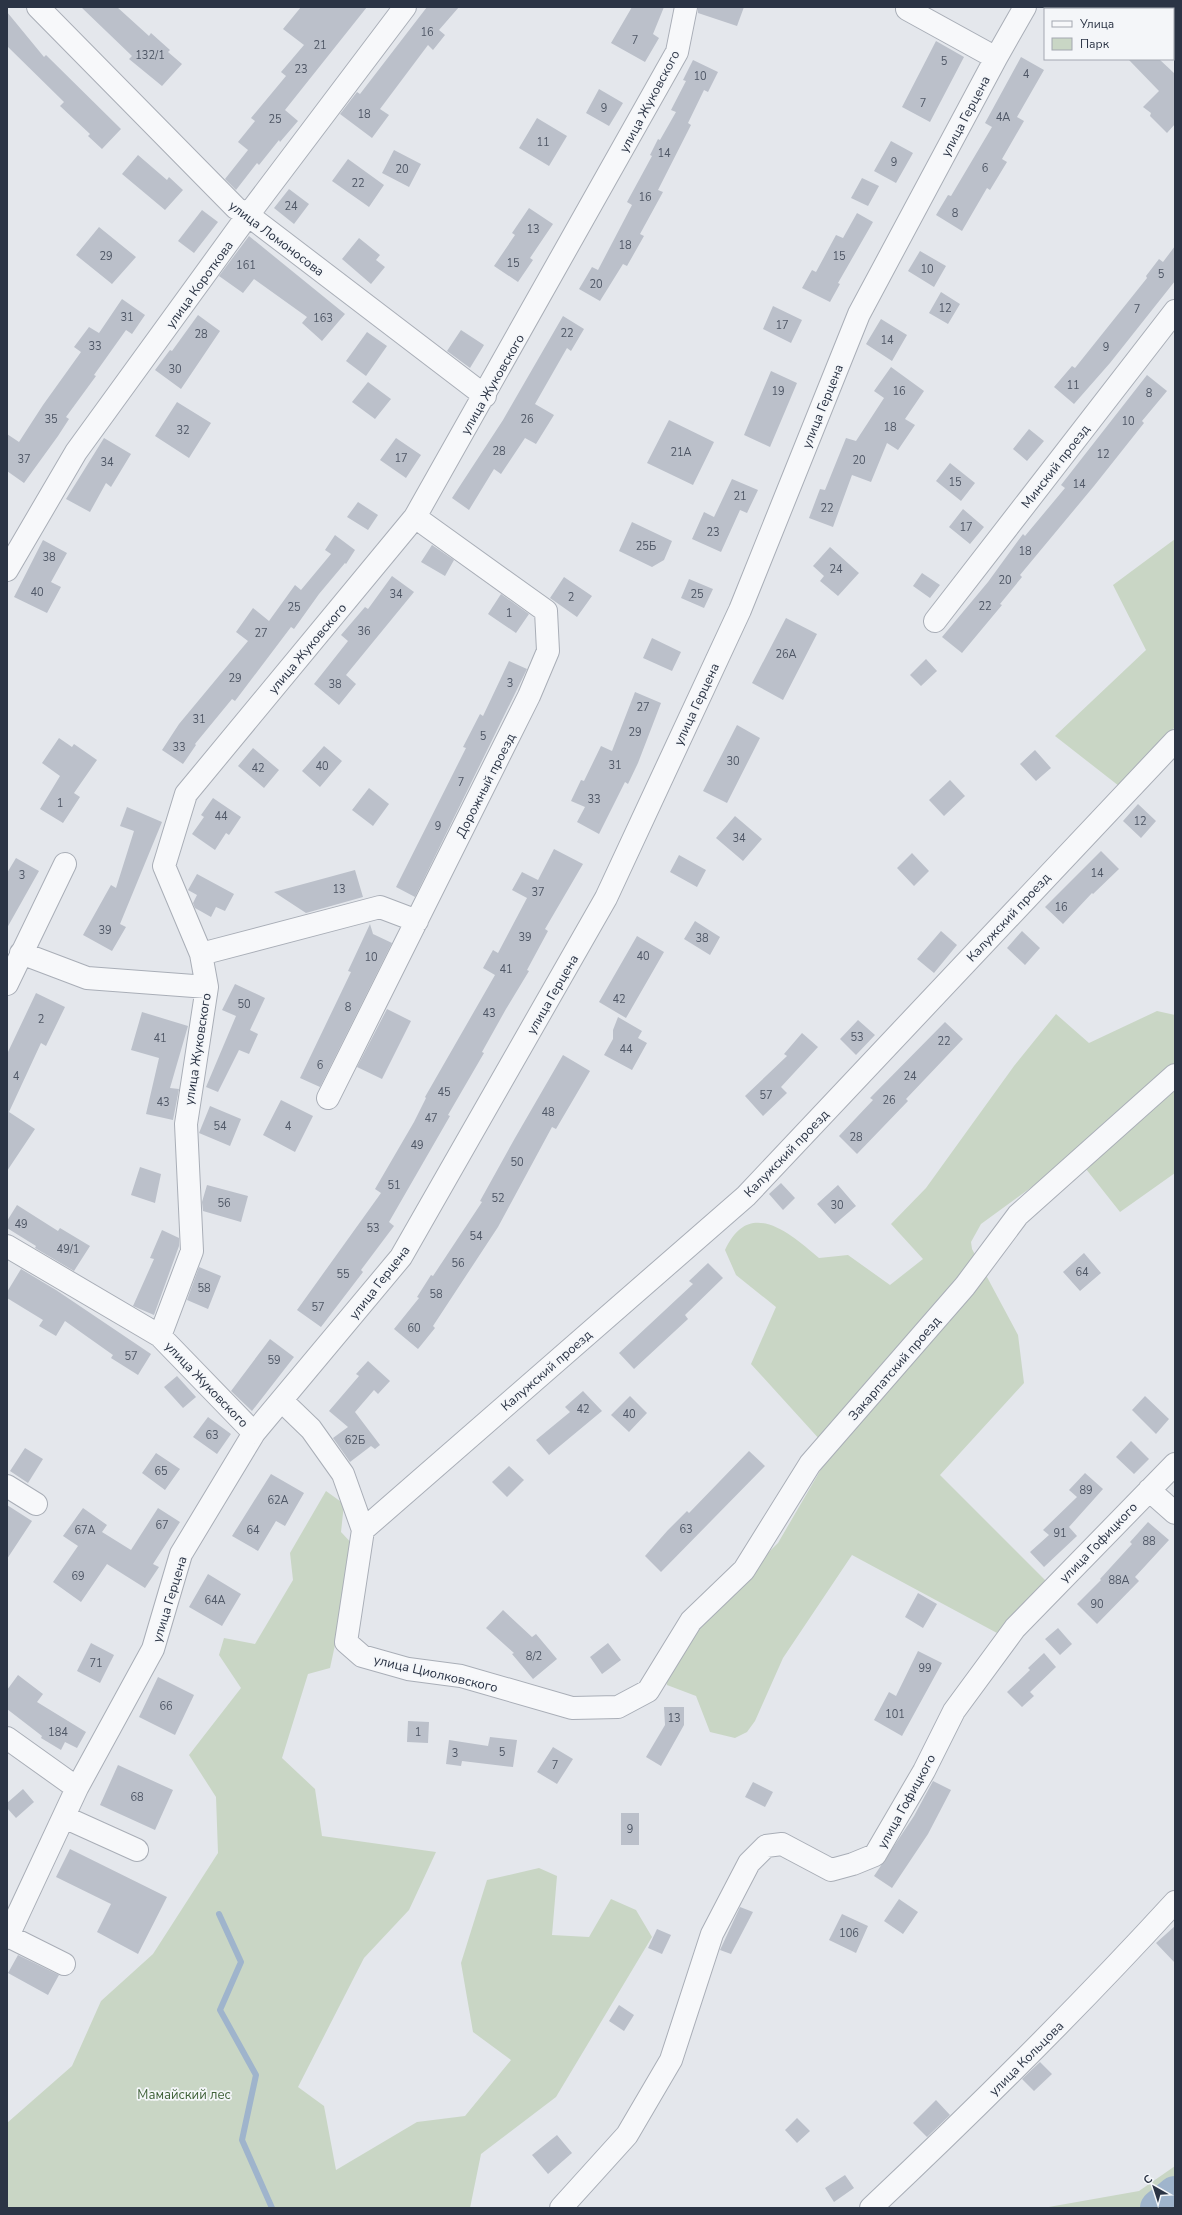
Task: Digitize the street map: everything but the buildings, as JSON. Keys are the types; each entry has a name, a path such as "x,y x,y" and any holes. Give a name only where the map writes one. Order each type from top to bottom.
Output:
{"street":[{"name":"улица Ломоносова","path":"38,7 236,208 248,215 485,396"},
{"name":"улица Короткова","path":"7,570 76,452 248,215 405,7"},
{"name":"улица Жуковского","path":"160,1336 192,1251 186,1124 207,987 200,954 164,866 186,794 415,517 485,396 678,52 686,7"},
{"name":"улица Герцена","path":"7,1937 77,1788 153,1649 181,1554 254,1432 282,1401 401,1257 606,898 740,610 859,314 996,58 1025,7"},
{"path":"907,9 996,58"},
{"name":"Минский проезд","path":"935,621 1175,311"},
{"name":"Дорожный проезд","path":"328,1098 529,696 548,651 546,611 415,517"},
{"name":"Калужский проезд","path":"363,1530 746,1196 1175,741"},
{"path":"7,984 65,864"},
{"path":"200,954 380,907 416,921"},
{"path":"21,953 87,978 207,987"},
{"name":"Закарпатский проезд","path":"648,1691 691,1621 744,1570 810,1464 966,1286 1018,1215 1175,1075"},
{"name":"улица Жуковского","path":"7,1246 160,1336 254,1432"},
{"name":"улица Циолковского","path":"282,1401 311,1429 344,1474 363,1530 346,1642 362,1656 408,1669 461,1676 572,1708 618,1707 648,1691"},
{"name":"улица Гофицкого","path":"561,2208 627,2135 671,2060 712,1934 749,1863 766,1846 782,1844 831,1870 853,1864 875,1855 924,1771 954,1711 1015,1628 1175,1464"},
{"path":"7,1486 36,1504"},
{"path":"1149,1490 1175,1513"},
{"path":"7,1738 77,1788"},
{"path":"64,1817 137,1850"},
{"name":"улица Кольцова","path":"871,2208 973,2112 1110,1972 1175,1902"},
{"path":"7,1937 64,1964"}],"green space":[{"path":"1175,539 1175,727 1119,786 1055,736 1146,650 1113,585"},
{"path":"1157,1011 1175,1015 1175,1173 1120,1212 1086,1169 1066,1162 981,1224 971,1242 972,1249 1018,1335 1024,1383 940,1475 1046,1581 997,1633 852,1555 783,1658 755,1721 747,1732 735,1738 710,1732 696,1696 667,1685 666,1678 692,1628 778,1543 831,1452 751,1364 776,1307 736,1275 725,1250 735,1234 746,1225 758,1223 770,1225 795,1239 819,1258 848,1255 890,1285 923,1259 891,1224 926,1188 1014,1066 1056,1014 1089,1043"},
{"name":"Мамайский лес","path":"326,1491 344,1504 341,1532 356,1548 330,1668 308,1674 282,1758 315,1789 322,1836 436,1852 409,1910 364,1958 298,2087 324,2106 336,2170 417,2122 465,2116 511,2060 473,2032 461,1963 487,1880 539,1868 557,1876 552,1935 589,1937 611,1899 636,1910 652,1937 556,2097 481,2154 470,2208 7,2208 7,2123 72,2066 101,2001 153,1954 218,1853 216,1797 189,1755 241,1688 219,1655 224,1638 255,1644 293,1580 290,1553"},
{"path":"1175,2166 1175,2208 1043,2208 1139,2191"}],"waterway":[{"path":"219,1914 241,1962 220,2010 256,2075 242,2140 272,2208"},
{"path":"1158,2208 1175,2194"}]}
